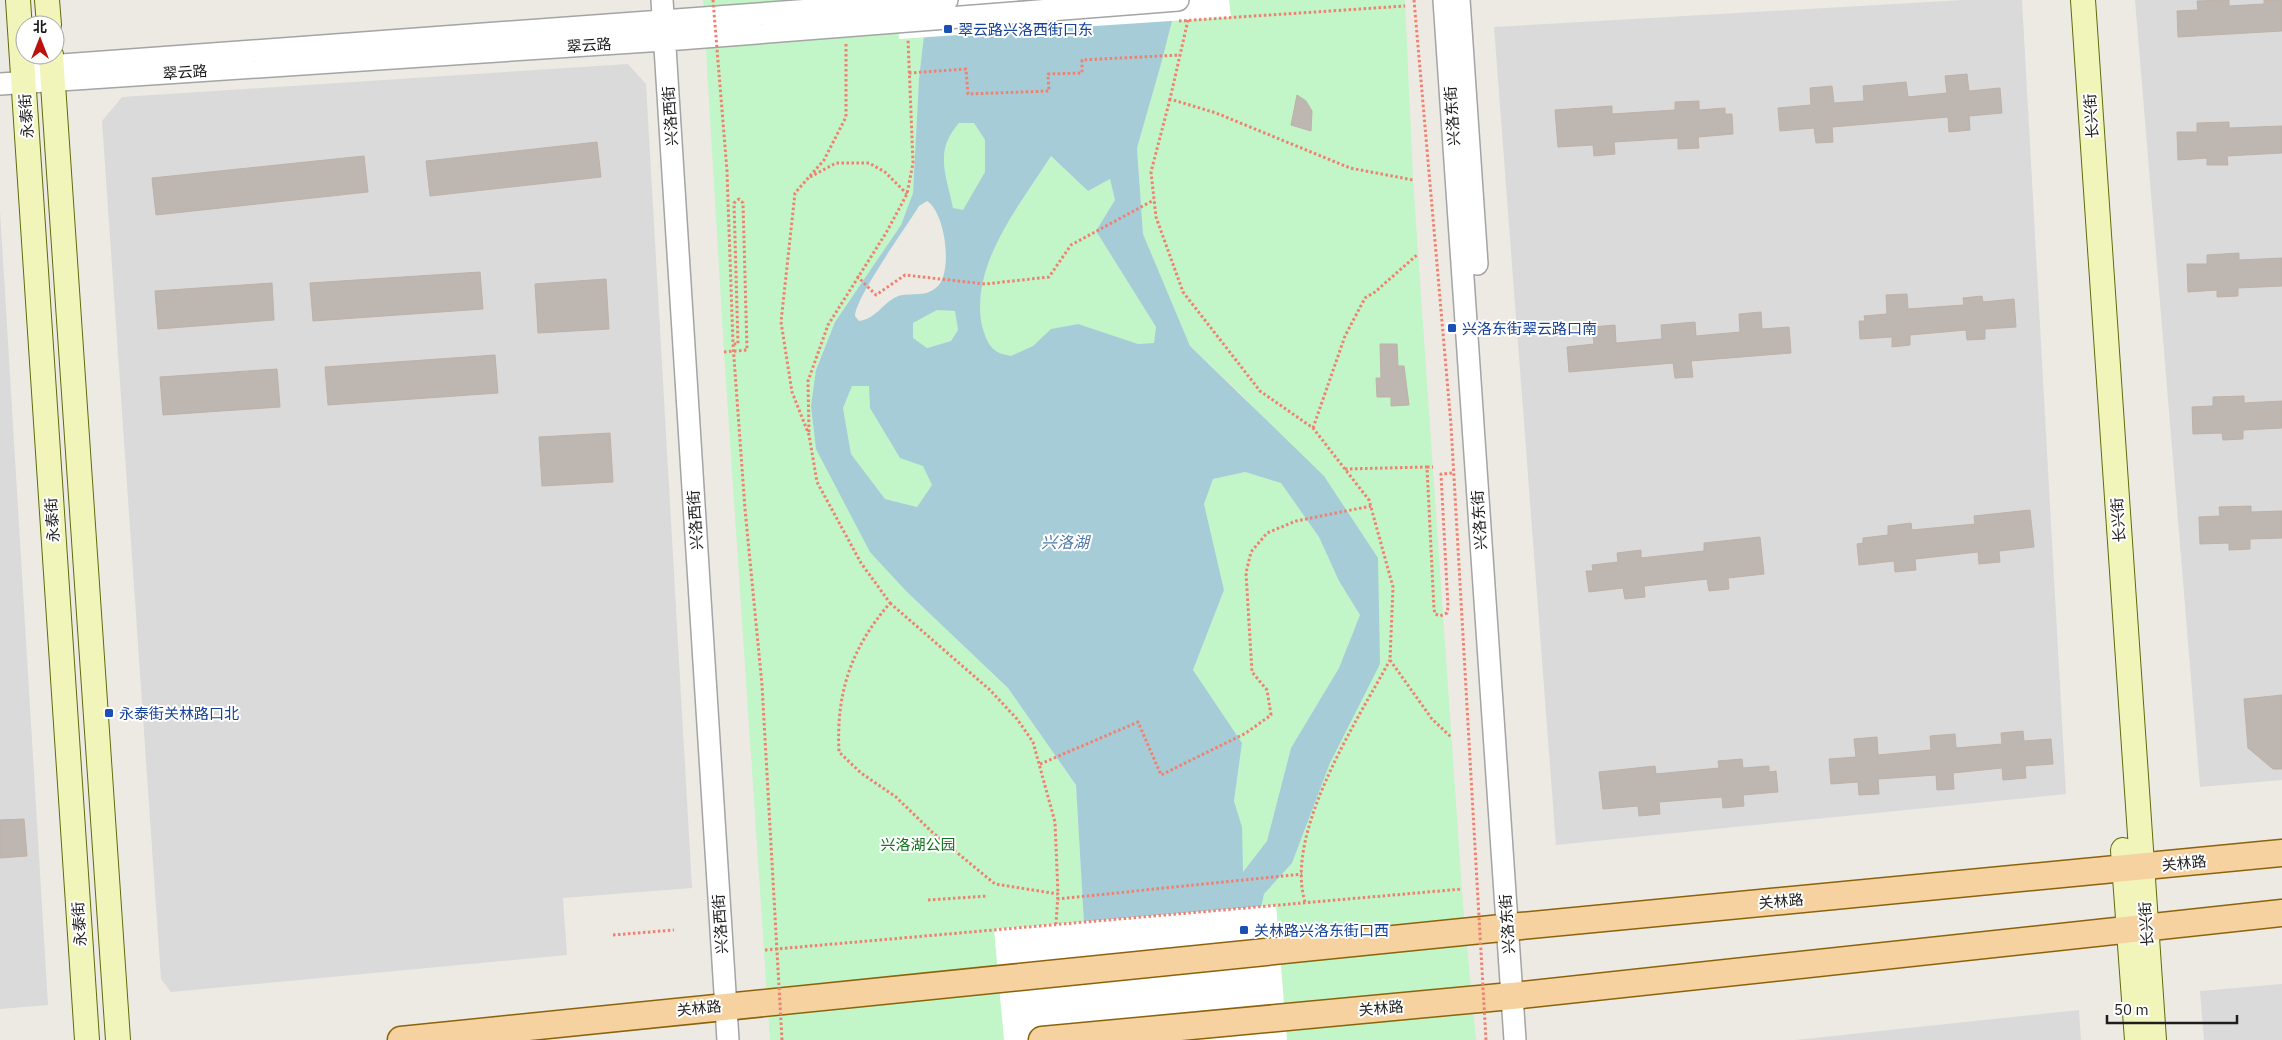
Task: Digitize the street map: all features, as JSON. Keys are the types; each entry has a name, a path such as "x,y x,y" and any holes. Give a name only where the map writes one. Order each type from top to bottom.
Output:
{"main road":[{"name":"永泰街","path":"18,0 15,73 87,1040"},
{"path":"47,0 48,15"},
{"name":"长兴街","path":"2066,0 2133,869 2138,927 2154,1040"},
{"name":"长兴街","path":"2083,0 2133,869"},
{"name":"永泰街","path":"51,67 118,1040"},
{"name":"关林路","path":"401,1040 1279,950 2133,869 2282,853"},
{"name":"关林路","path":"1042,1040 1517,996 2138,927 2282,913"},
{"name":"长兴街","path":"2137,1040 2138,927"}],"street":[{"name":"翠云路","path":"905,21 947,0"},
{"name":"翠云路","path":"0,84 15,73 51,67 671,20 905,21 1178,0"},
{"name":"兴洛东街","path":"1444,0 1514,927"},
{"name":"兴洛东街","path":"1459,0 1514,927 1517,996 1515,1040"},
{"name":"兴洛西街","path":"671,20 733,1005 742,1040"},
{"name":"兴洛东街","path":"1517,996 1525,1040"},
{"name":"兴洛西街","path":"728,1040 733,1005"}],"path":[{"path":"713,0 727,171 733,344 745,509 762,685 782,1040"},
{"path":"1414,0 1454,474 1486,1040"},
{"path":"1188,20 1151,172 1156,217 1184,292 1260,391 1313,428 1369,500 1393,587 1390,660 1326,781 1305,837 1301,861 1305,902"},
{"path":"905,21 913,163 907,194 886,232 828,325 808,381 810,435 817,482 861,563 890,603 942,646 1018,719 1033,742 1055,822 1058,894 1056,924"},
{"path":"810,435 792,392 782,322 795,193 824,160 846,117 846,44"},
{"path":"909,73 966,69 968,94 1049,91 1048,74 1082,73 1082,60 1180,55"},
{"path":"1170,99 1216,112 1350,168 1413,180"},
{"path":"807,179 836,163 869,163 885,172 907,194"},
{"path":"724,352 747,350 743,203 739,199 734,203 738,344 733,344"},
{"path":"857,276 876,295 905,275 940,277 985,284 1049,276 1071,245 1089,237 1154,200"},
{"path":"1313,428 1345,336 1365,298 1375,292 1418,254"},
{"path":"1427,467 1434,608 1435,614 1440,616 1447,613 1448,607 1441,474 1454,474"},
{"path":"1345,469 1433,467"},
{"path":"1040,764 1138,722 1162,775 1246,733 1270,715 1267,690 1252,672 1246,573 1251,552 1267,533 1296,521 1371,506"},
{"path":"890,603 878,616 850,664 837,721 839,752 861,772 896,797 932,832 995,884 1058,894"},
{"path":"1390,660 1432,719 1451,737"},
{"path":"1057,899 1302,874"},
{"path":"765,950 1462,888"},
{"path":"928,900 988,896"},
{"path":"613,935 674,930"}],"shaded area":[{"path":"1963,0 2022,0 2066,794 1556,845 1494,27"},
{"path":"2135,0 2282,0 2282,780 2200,787"},
{"path":"628,64 646,84 692,888 563,898 567,955 171,992 161,979 102,121 122,97"},
{"path":"0,210 48,1005 0,1009"},
{"path":"2282,984 2282,1040 2204,1040 2200,991"},
{"path":"2079,1010 2081,1040 1795,1040"}],"green space":[{"name":"兴洛湖公园","path":"703,0 928,0 919,79 913,193 901,225 835,322 816,370 907,592 1008,688 1076,785 1082,890 1103,1040 770,1040 724,352"},
{"path":"1175,0 1405,0 1413,180 1463,905 1476,1040 1225,1040 1264,894 1292,862 1330,763 1378,558 1242,395 1190,346 1143,234 1137,148 1161,64 1172,21"},
{"path":"959,123 974,123 985,140 985,172 963,211 952,208 944,163 947,143 951,133"},
{"path":"1051,156 1088,191 1110,179 1115,200 1096,231 1156,327 1154,343 1138,344 1077,324 1051,329 1033,346 1011,356 998,352 988,342 981,322 980,299 991,255 1013,214"},
{"path":"937,310 955,311 958,330 951,341 926,348 913,338 913,323"},
{"path":"852,386 869,386 870,408 924,466 932,485 917,507 885,499 851,454 843,408"},
{"path":"1245,472 1281,483 1319,537 1339,581 1360,615 1339,668 1291,748 1267,841 1242,873 1242,827 1234,801 1242,743 1193,670 1224,590 1204,504 1213,479"}],"water":[{"name":"兴洛湖","path":"928,0 1175,0 1172,21 1161,64 1137,148 1143,234 1190,346 1324,476 1378,558 1380,664 1330,763 1292,863 1264,894 1256,931 1084,923 1076,785 1008,688 907,592 870,552 816,449 811,406 816,370 835,322 901,225 913,193 919,79","holes":["959,123 974,123 985,140 985,172 963,210 953,208 945,174 944,153 951,133","1051,156 1088,191 1110,179 1115,200 1096,231 1156,327 1154,343 1138,344 1078,324 1051,329 1033,346 1011,356 996,351 990,345 983,329 980,298 984,276 991,255 1013,214","927,201 933,207 938,217 945,242 946,255 943,278 933,290 927,293 894,298 870,318 859,321 855,316 857,307 882,262 919,206","937,310 955,311 958,330 951,341 927,348 913,338 913,323","852,386 869,386 870,408 900,458 923,466 932,485 917,507 885,499 851,454 843,408","1245,472 1281,483 1319,537 1339,581 1360,615 1339,668 1291,748 1267,841 1243,872 1242,827 1234,801 1242,743 1193,670 1224,590 1204,504 1213,479"]}],"pier":[{"path":"897,0 1229,0 1231,17 899,39"},
{"path":"1276,905 1287,1040 1004,1040 994,929"}],"building":[{"path":"2229,0 2229,6 2264,4 2264,0 2282,0 2282,31 2178,37 2177,11 2198,10 2197,1"},
{"path":"1967,74 1969,91 2000,88 2002,113 1969,116 1970,130 1949,132 1948,117 1832,127 1833,142 1816,143 1814,128 1780,131 1778,108 1811,105 1810,88 1832,86 1834,103 1864,101 1863,86 1906,82 1908,97 1947,93 1945,76"},
{"path":"1297,95 1306,101 1312,111 1311,131 1291,125"},
{"path":"1699,101 1699,110 1725,108 1725,114 1732,114 1733,134 1698,137 1699,148 1678,149 1678,138 1614,142 1615,154 1594,156 1593,145 1558,147 1555,110 1612,106 1612,114 1675,110 1675,102"},
{"path":"2229,122 2229,128 2282,126 2282,153 2227,156 2228,165 2207,165 2207,158 2178,160 2177,132 2197,132 2197,123"},
{"path":"597,142 601,177 430,196 426,161"},
{"path":"364,156 368,192 156,215 152,178"},
{"path":"2239,253 2239,260 2282,258 2282,286 2238,288 2238,296 2217,297 2217,290 2188,292 2187,264 2207,264 2207,255"},
{"path":"480,272 483,309 313,321 310,283"},
{"path":"606,279 609,329 538,333 535,284"},
{"path":"272,283 274,320 158,329 155,291"},
{"path":"1907,294 1908,309 1964,305 1963,298 1982,296 1983,302 2014,299 2016,327 1985,329 1985,339 1967,340 1966,330 1910,335 1910,345 1892,347 1892,337 1860,339 1859,321 1865,321 1864,316 1887,314 1886,295"},
{"path":"1761,312 1762,329 1789,327 1791,353 1691,361 1693,377 1675,378 1673,363 1569,372 1567,347 1594,344 1592,327 1615,325 1616,343 1662,339 1661,325 1695,322 1696,336 1740,332 1739,314"},
{"path":"1380,344 1397,344 1398,366 1404,366 1409,405 1391,406 1391,397 1377,397 1376,378 1381,378"},
{"path":"495,355 498,393 328,405 325,367"},
{"path":"277,369 280,407 163,415 160,377"},
{"path":"2244,396 2244,403 2282,401 2282,428 2243,430 2243,439 2223,440 2222,433 2193,434 2192,407 2213,406 2213,397"},
{"path":"610,433 613,482 542,486 539,437"},
{"path":"2251,506 2251,512 2282,511 2282,538 2250,539 2250,549 2229,550 2229,543 2200,544 2199,517 2220,516 2219,507"},
{"path":"2030,510 2034,547 1999,551 2000,562 1979,564 1978,552 1915,559 1916,570 1895,572 1894,561 1859,565 1857,544 1863,543 1863,538 1888,535 1888,526 1911,523 1912,530 1975,524 1974,516"},
{"path":"1760,537 1764,574 1728,578 1729,589 1709,591 1707,579 1644,586 1645,597 1625,599 1623,588 1589,592 1586,571 1593,571 1592,565 1618,562 1617,553 1641,550 1641,558 1704,551 1704,543"},
{"path":"2282,695 2282,769 2273,769 2248,748 2244,699"},
{"path":"2023,731 2024,741 2051,739 2053,764 2025,766 2026,778 2003,780 2002,768 1953,773 1954,789 1937,790 1936,775 1878,779 1879,794 1859,795 1858,782 1831,784 1829,759 1856,757 1854,739 1877,737 1878,755 1931,750 1930,736 1955,734 1956,748 2002,744 2001,733"},
{"path":"1742,759 1743,768 1769,766 1769,772 1776,771 1778,792 1743,795 1744,806 1723,808 1722,797 1659,802 1660,814 1639,816 1638,806 1603,809 1599,772 1655,766 1656,774 1719,768 1718,761"},
{"path":"24,819 27,856 0,858 0,820"}],"place":[{"name":"翠云路兴洛西街口东","path":"948,29"},
{"name":"兴洛东街翠云路口南","path":"1452,328"},
{"name":"永泰街关林路口北","path":"109,713"},
{"name":"关林路兴洛东街口西","path":"1244,930"}]}
